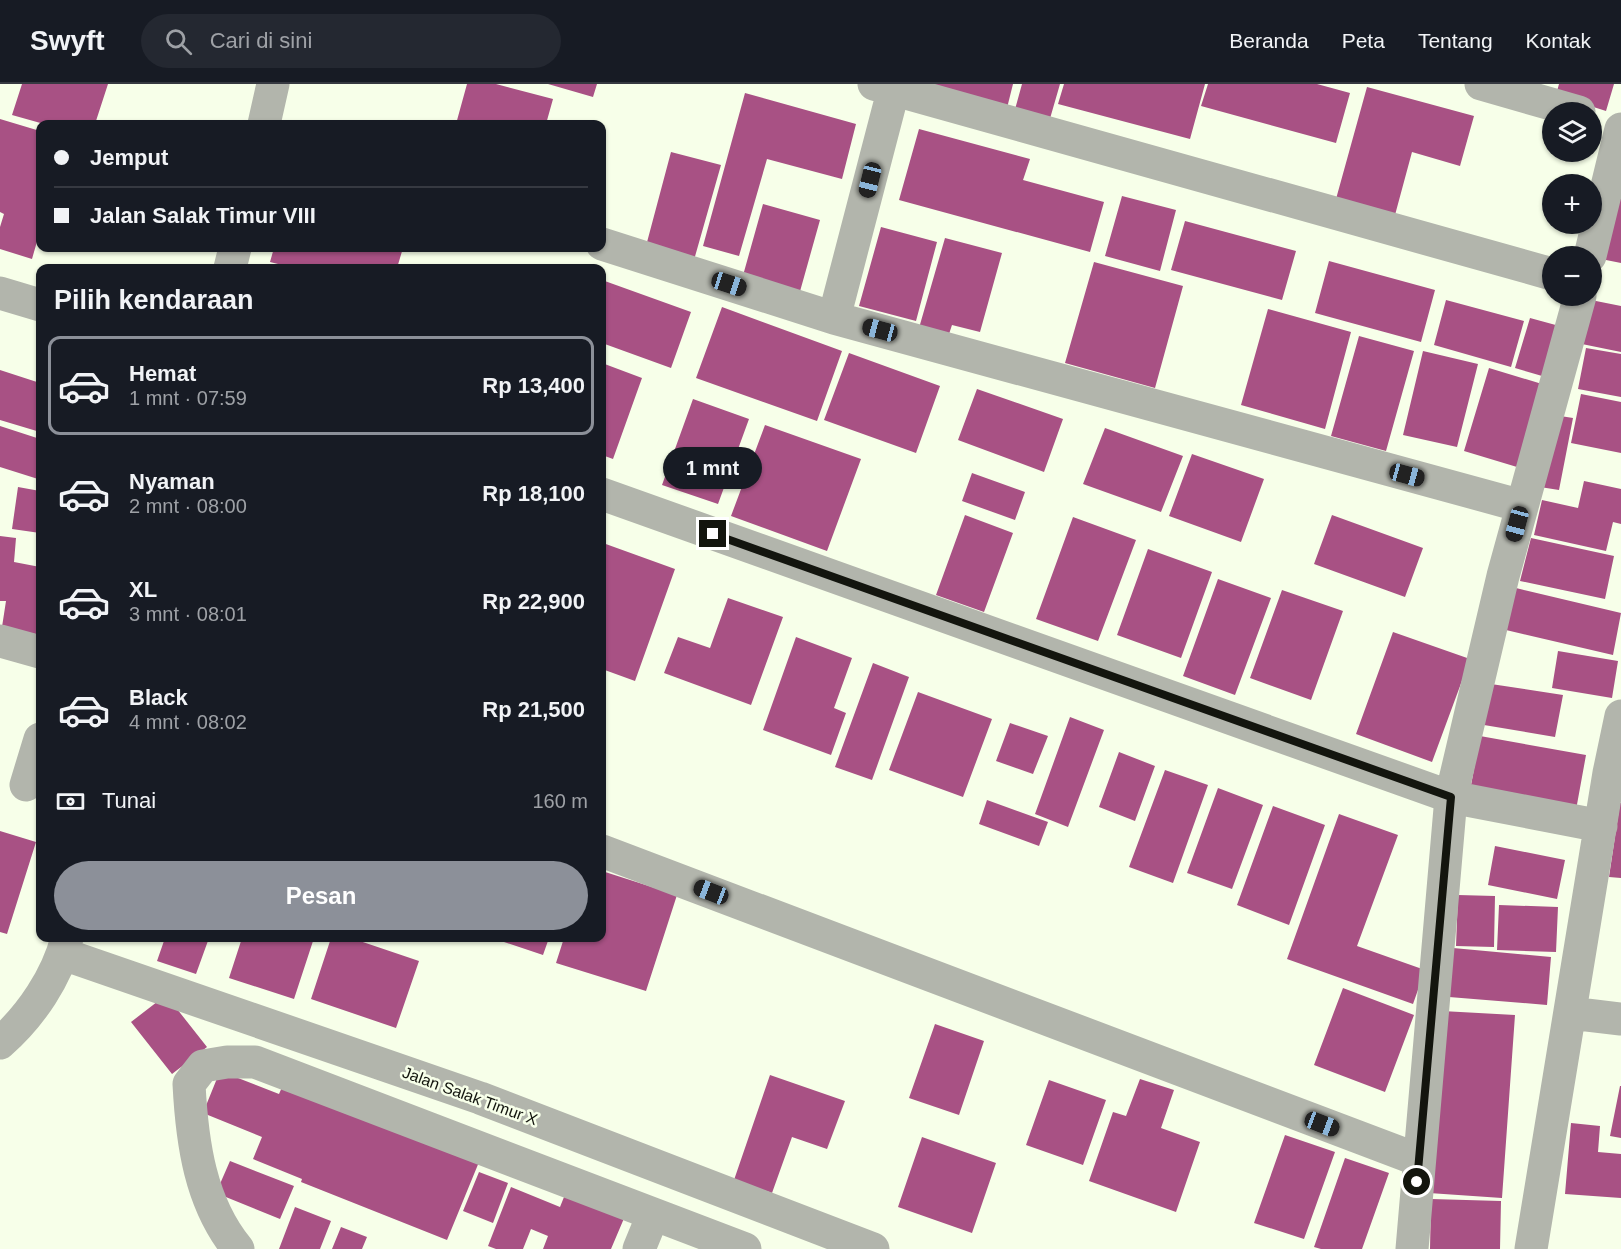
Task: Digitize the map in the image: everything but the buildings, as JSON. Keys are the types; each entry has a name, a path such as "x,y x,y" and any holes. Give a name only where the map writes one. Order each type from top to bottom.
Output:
{"street":[{"path":"265,120 273,84"},
{"path":"1481,84 1544,102"},
{"path":"834,318 888,86 1542,271"},
{"path":"1592,246 1621,127 1602,120"},
{"path":"606,245 834,318 1522,506"},
{"path":"0,293 36,304"},
{"path":"1412,1249 1451,797 1522,506 1577,306"},
{"path":"606,495 1451,797 1601,826"},
{"path":"0,641 36,651"},
{"path":"1531,1249 1621,716"},
{"path":"26,784 36,753"},
{"path":"606,853 1419,1160"},
{"path":"9,1035 61,955"},
{"name":"Jalan Salak Timur X","path":"61,955 480,1098 873,1249"},
{"path":"1570,1013 1621,1019"},
{"path":"238,1249 214,1214 195,1144 189,1084 203,1066 226,1062 255,1062 745,1249"},
{"path":"639,1249 653,1215"}],"route":[{"path":"713,534 1451,797 1417,1182"}]}
